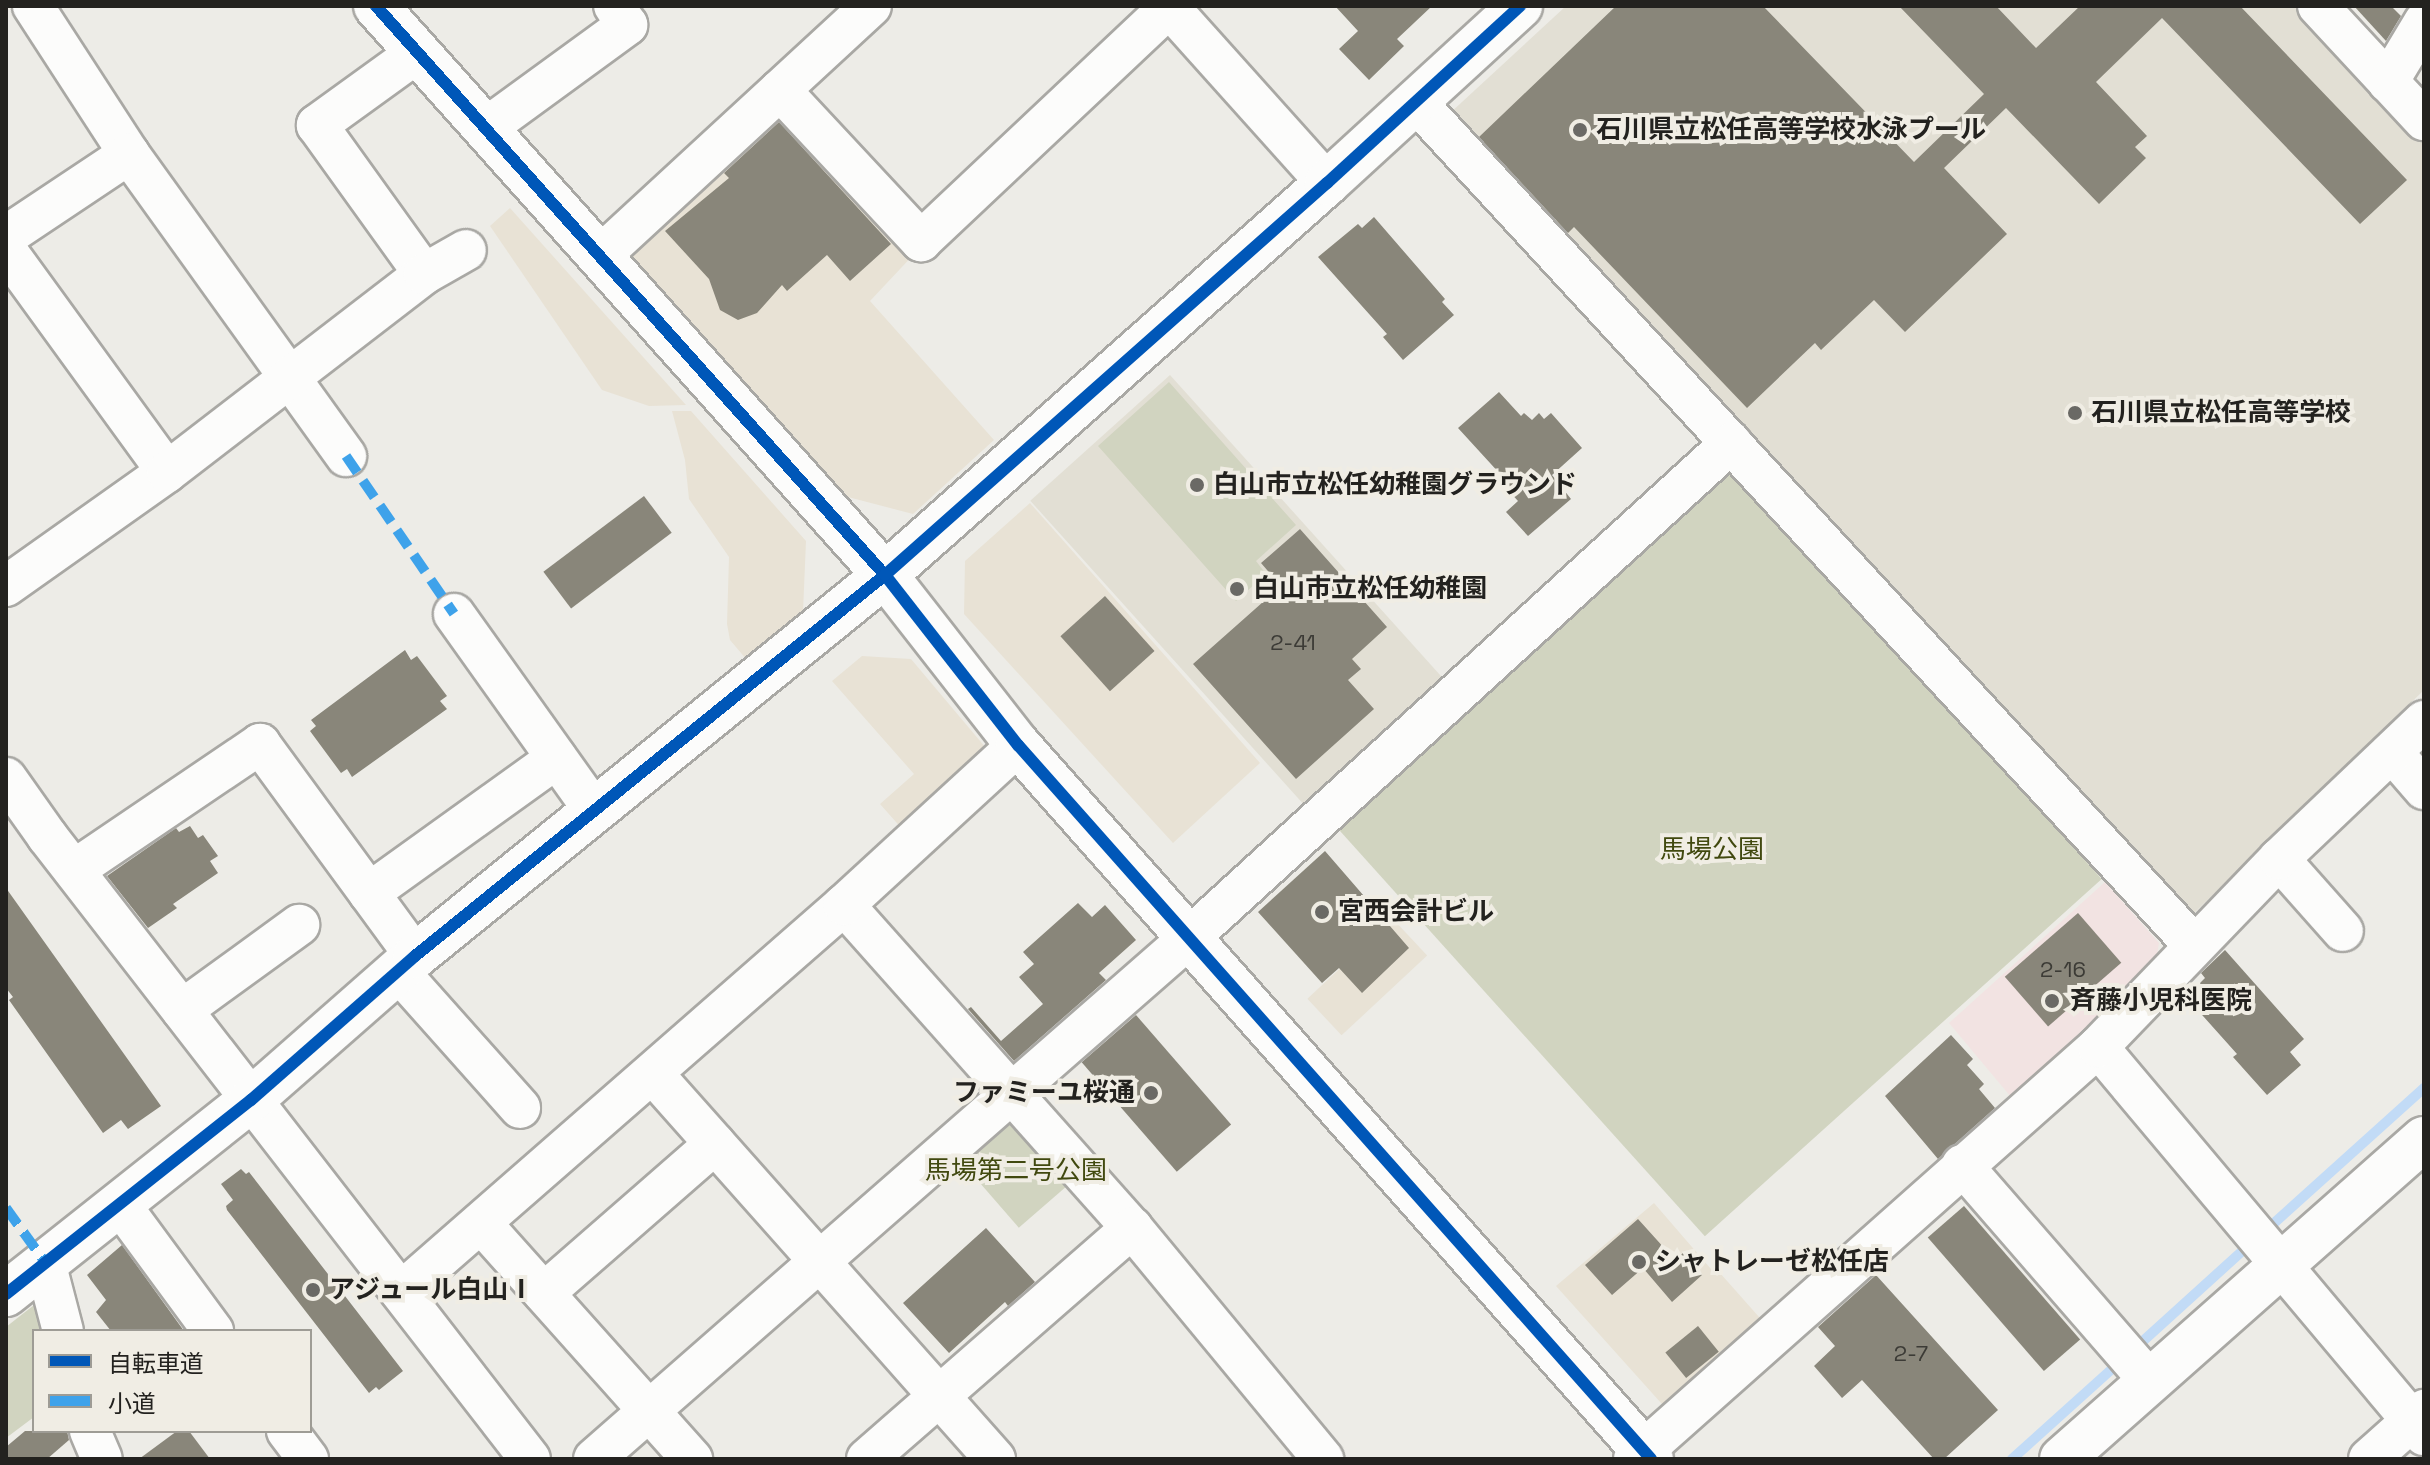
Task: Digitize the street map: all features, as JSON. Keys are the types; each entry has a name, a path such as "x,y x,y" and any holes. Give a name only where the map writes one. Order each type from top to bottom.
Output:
{"street":[{"path":"33,6 129,154 346,456"},
{"path":"376,6 885,575 1018,745 1190,937 1643,1456 1962,1165 2098,1047 2279,859 2424,721"},
{"path":"486,128 627,25 614,6"},
{"path":"599,257 871,6"},
{"path":"780,90 921,241 1170,6 1327,183"},
{"path":"6,1294 251,1100 407,964 885,575 1327,183 1520,6"},
{"path":"2318,6 2424,120"},
{"path":"2388,82 2424,22"},
{"path":"418,52 317,125 424,274"},
{"path":"1416,102 2194,945"},
{"path":"6,236 129,154"},
{"path":"6,250 167,472"},
{"path":"6,586 167,472 424,274 466,250"},
{"path":"594,1459 822,1262 1009,1092 1190,937 1731,443"},
{"path":"454,614 595,812"},
{"path":"74,870 260,744 369,893 407,964 520,1108"},
{"path":"401,1292 844,905 1018,745"},
{"path":"2392,752 2424,789"},
{"path":"369,893 557,758"},
{"path":"6,778 530,1459"},
{"path":"2279,859 2343,931"},
{"path":"844,905 1132,1228 1323,1459"},
{"path":"182,1010 299,925"},
{"path":"2098,1047 2264,1245 2420,1422 2369,1459"},
{"path":"653,1074 995,1459"},
{"path":"2062,1459 2134,1363 2264,1245 2424,1139"},
{"path":"544,1293 715,1144"},
{"path":"1962,1165 2134,1363"},
{"path":"119,1203 212,1329"},
{"path":"481,1223 692,1459"},
{"path":"867,1459 1132,1228"},
{"path":"45,1262 62,1329"},
{"path":"288,1433 308,1459"}],"shaded area":[{"name":"石川県立松任高等学校","path":"1566,6 2301,6 2424,136 2424,690 2190,917 1449,114"},
{"path":"787,110 917,251 870,301 994,440 913,514 848,497 628,255"},
{"path":"510,208 686,405 649,406 602,390 490,226"},
{"name":"白山市立松任幼稚園","path":"1170,375 1444,680 1305,805 1030,501"},
{"path":"672,411 691,411 806,541 803,612 747,660 730,640 727,624 729,557 689,499 685,460"},
{"path":"1030,503 1260,763 1173,843 964,614 965,561"},
{"path":"862,656 911,659 991,754 904,831 880,804 914,774 832,681"},
{"name":"斉藤小児科医院","path":"2105,882 2159,943 2153,979 2016,1103 1949,1023"},
{"path":"1393,919 1427,956 1342,1035 1307,999"},
{"path":"1654,1203 1717,1276 1720,1273 1767,1326 1670,1413 1556,1286"}],"green space":[{"name":"白山市立松任幼稚園グラウンド","path":"1169,382 1296,525 1256,561 1266,574 1236,601 1098,446"},
{"name":"馬場公園","path":"1729,465 2102,879 1705,1236 1332,822"},
{"name":"馬場第二号公園","path":"1014,1114 1072,1181 1019,1228 960,1161"},
{"path":"43,1298 51,1329 32,1329 32,1418 6,1438 6,1327"}],"building":[{"path":"1335,6 1432,6 1397,39 1404,46 1369,80 1339,49 1358,31"},
{"path":"1616,6 1763,6 1914,162 1984,94 1899,6 1996,6 2036,48 2080,6 2240,6 2407,180 2360,224 2162,18 2096,82 2147,136 2135,147 2146,158 2099,204 2006,108 1944,168 2007,234 1905,332 1874,300 1821,350 1815,343 1747,408 1574,227 1568,233 1479,137"},
{"path":"2354,6 2391,6 2401,16 2386,41"},
{"path":"779,122 891,244 850,281 827,255 787,291 782,285 757,313 738,320 720,310 709,279 665,231 729,178 724,173"},
{"path":"1374,217 1445,299 1442,302 1454,315 1403,360 1383,337 1387,334 1318,257 1358,224 1362,228"},
{"path":"1499,392 1521,416 1524,413 1532,420 1539,413 1544,419 1551,413 1582,448 1552,475 1571,499 1528,536 1506,512 1518,501 1497,478 1501,475 1458,428"},
{"path":"644,496 672,533 571,609 543,572"},
{"name":"白山市立松任幼稚園","path":"1300,529 1387,627 1352,659 1361,669 1348,680 1374,709 1296,779 1193,664 1281,586 1261,563"},
{"path":"1105,596 1155,651 1110,691 1060,636"},
{"path":"405,650 411,660 417,656 447,696 440,701 447,709 352,777 347,769 341,773 310,731 316,726 311,720"},
{"path":"190,826 198,838 203,835 218,856 210,861 218,873 173,904 177,908 148,928 107,876 176,828 179,832"},
{"name":"宮西会計ビル","path":"1325,851 1409,948 1362,993 1339,968 1322,983 1258,912"},
{"path":"6,888 161,1106 128,1129 121,1120 103,1133 9,1000 13,997 6,988"},
{"path":"1078,903 1092,917 1105,905 1136,940 1099,973 1106,980 1014,1061 968,1009 971,1007 1001,1041 1043,1004 1019,977 1034,964 1023,952"},
{"name":"斉藤小児科医院","path":"2078,913 2121,963 2048,1026 2005,977"},
{"path":"2225,950 2304,1039 2290,1052 2301,1065 2267,1095 2233,1057 2237,1054 2186,997 2205,978 2201,973"},
{"name":"ファミーユ桜通","path":"1136,1015 1231,1124 1177,1172 1082,1062"},
{"path":"1951,1035 1973,1059 1967,1065 1984,1084 1979,1089 1995,1108 1938,1159 1885,1096"},
{"name":"アジュール白山Ⅰ","path":"241,1169 246,1174 249,1172 403,1371 379,1390 376,1387 369,1393 227,1210 226,1206 233,1200 221,1184"},
{"path":"1964,1206 2080,1340 2044,1371 1928,1237"},
{"name":"シャトレーゼ松任店","path":"1638,1219 1675,1260 1683,1253 1702,1275 1672,1302 1643,1268 1612,1295 1585,1265"},
{"path":"986,1228 1035,1282 1008,1306 1005,1302 949,1353 903,1303"},
{"path":"122,1245 183,1329 109,1329 96,1312 106,1300 87,1275"},
{"path":"1876,1275 1998,1410 1944,1459 1934,1459 1862,1380 1842,1398 1814,1366 1835,1346 1818,1327"},
{"path":"1698,1326 1719,1352 1686,1378 1665,1352"},
{"path":"25,1431 67,1433 69,1440 47,1459 6,1459 6,1447"},
{"path":"174,1433 190,1433 210,1459 139,1459"}],"waterway":[{"path":"2263,1233 2424,1088"},
{"path":"2132,1351 2251,1243"},
{"path":"2012,1459 2121,1361"}],"marked path":[{"path":"346,456 454,614"},
{"path":"6,1208 45,1262"}],"cycle path":[{"path":"376,6 885,575 1018,745 1651,1459"},
{"path":"6,1294 251,1100 415,956 885,575 1327,183 1520,6"}],"place":[{"name":"石川県立松任高等学校水泳プール","path":"1580,130"},
{"name":"石川県立松任高等学校","path":"2075,413"},
{"name":"白山市立松任幼稚園グラウンド","path":"1197,485"},
{"name":"白山市立松任幼稚園","path":"1237,589"},
{"name":"宮西会計ビル","path":"1322,912"},
{"name":"斉藤小児科医院","path":"2052,1001"},
{"name":"ファミーユ桜通","path":"1151,1093"},
{"name":"シャトレーゼ松任店","path":"1639,1262"},
{"name":"アジュール白山Ⅰ","path":"313,1290"}]}
